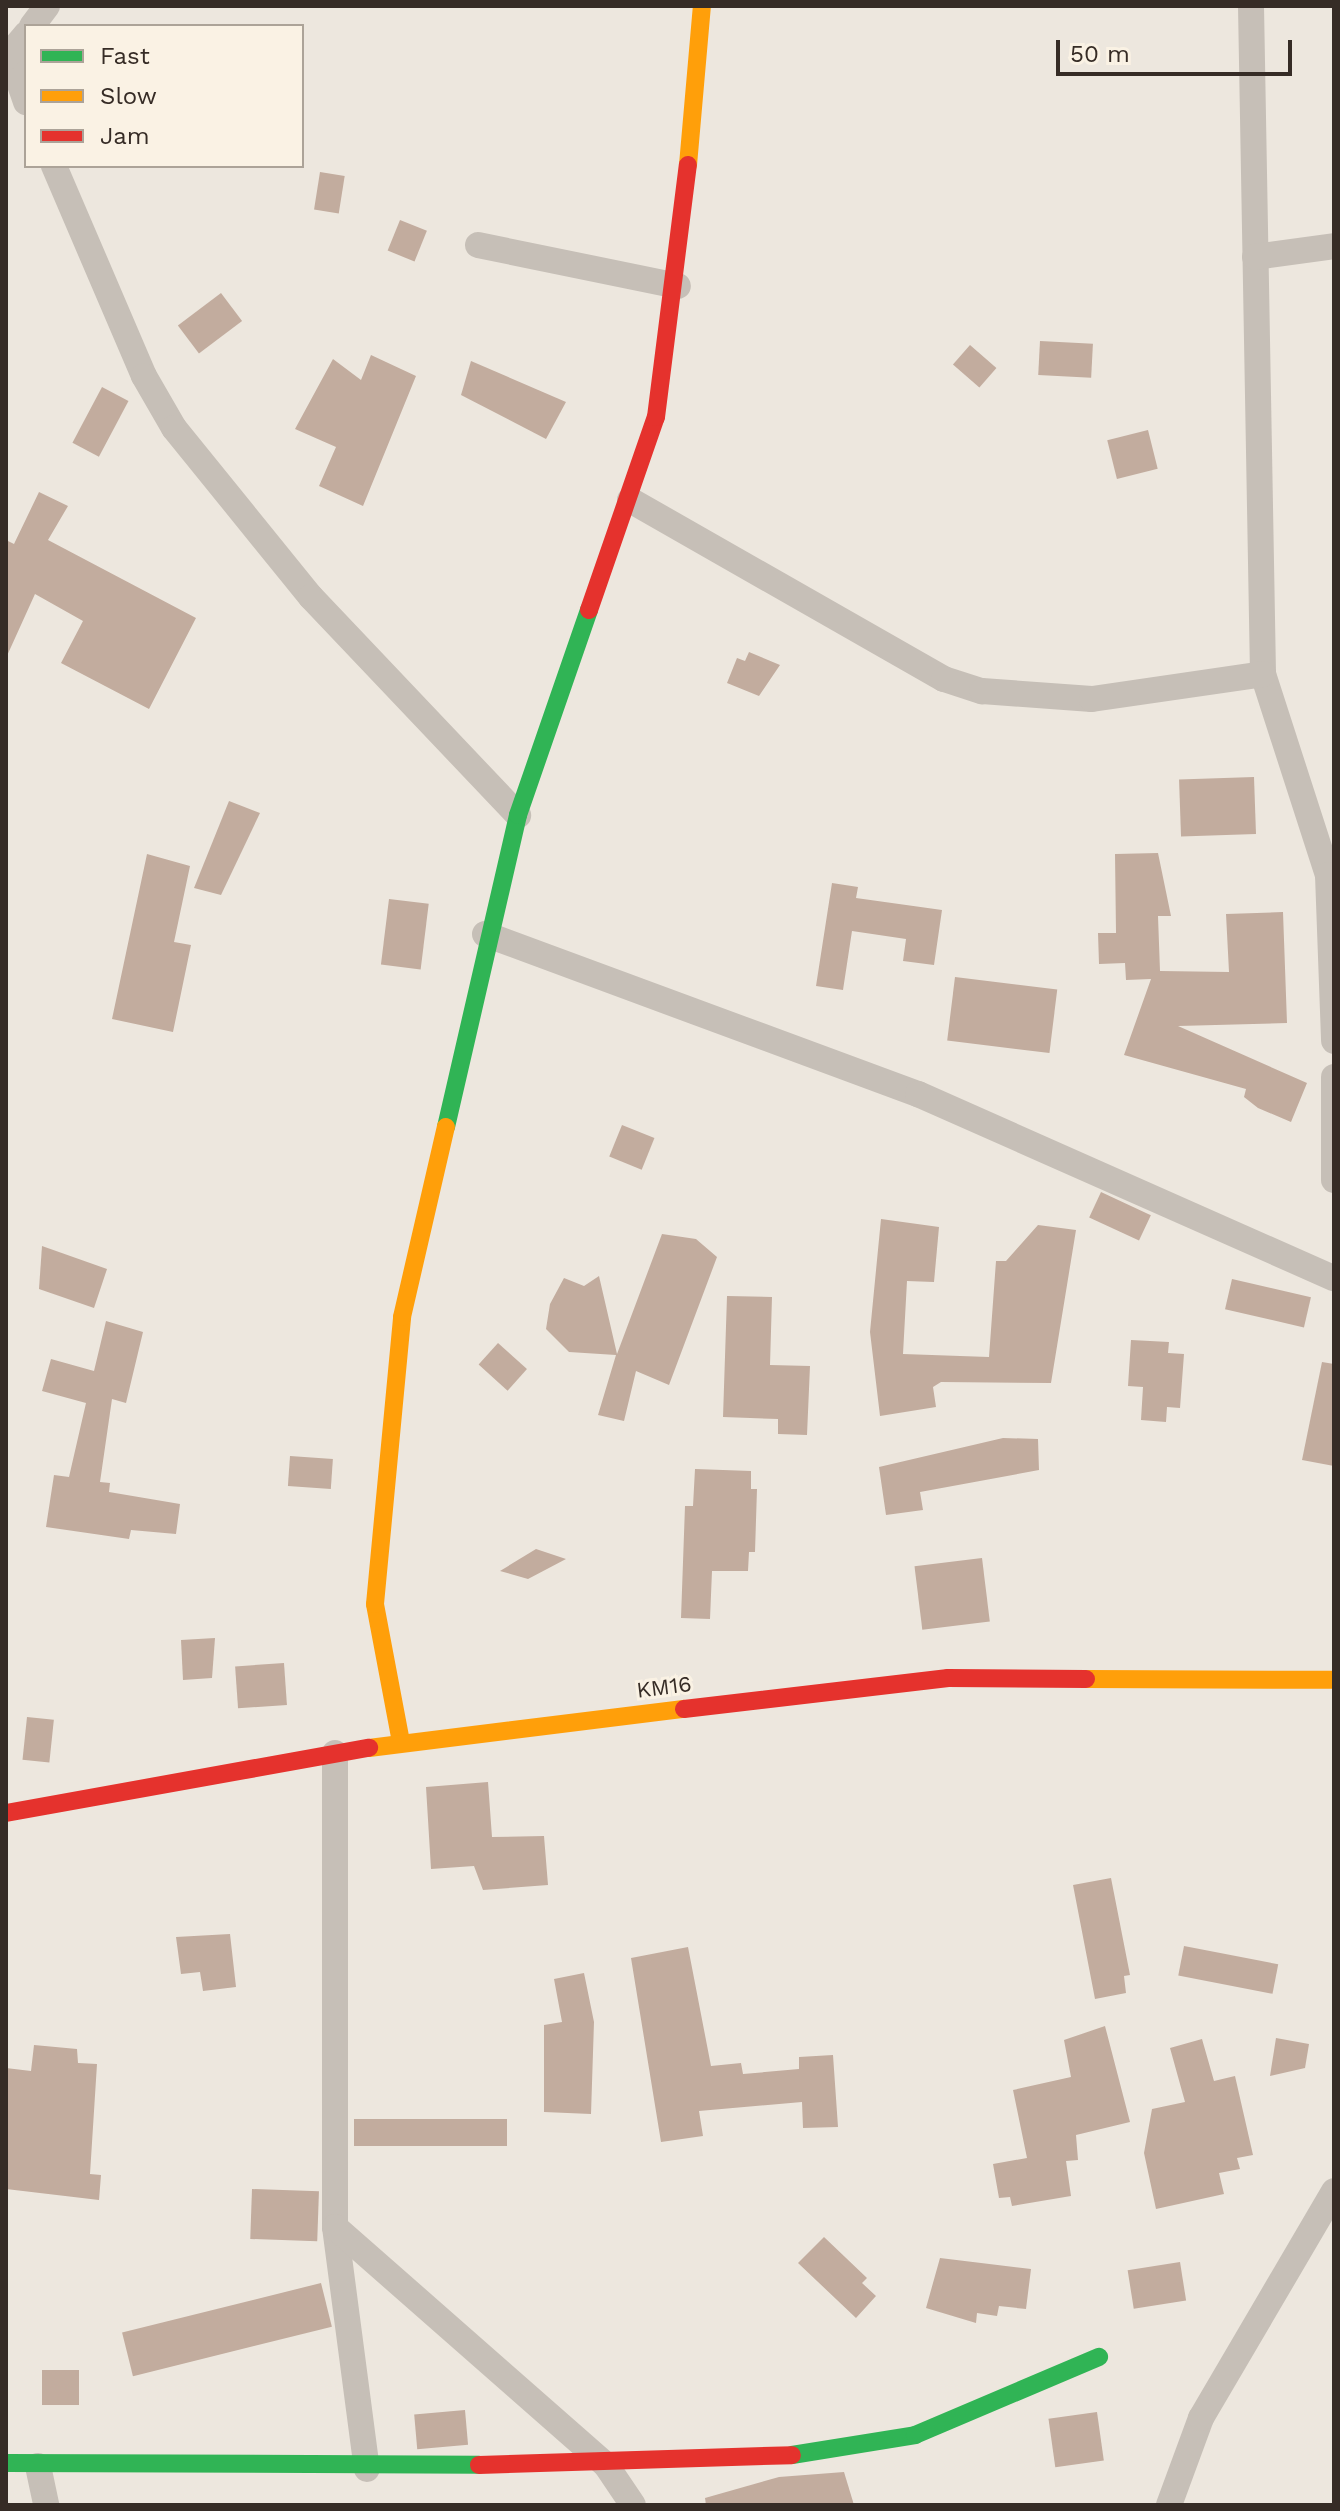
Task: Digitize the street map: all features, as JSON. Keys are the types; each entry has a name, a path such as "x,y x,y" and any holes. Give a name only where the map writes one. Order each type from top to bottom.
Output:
{"street":[{"path":"34,24 47,6"},
{"path":"401,1742 375,1604 400,1332 485,934 518,815 630,500 656,417 678,286 702,6"},
{"path":"1251,6 1263,674 1323,837 1328,875 1334,1041"},
{"path":"24,37 8,57 24,97"},
{"path":"55,168 144,376 174,428 331,619 518,815"},
{"path":"478,245 678,286"},
{"path":"1255,257 1334,246"},
{"path":"630,500 944,679 982,691 1092,699 1263,674"},
{"path":"485,934 918,1094 1334,1278"},
{"path":"1334,1077 1334,1180"},
{"name":"KM16","path":"6,1813 401,1742 948,1678 1334,1680"},
{"path":"335,1753 335,2227 367,2469"},
{"path":"1169,2505 1201,2418 1334,2191"},
{"path":"335,2227 606,2465 633,2505"},
{"path":"6,2463 38,2466 367,2469 606,2465 827,2454 915,2435 1099,2357"},
{"path":"38,2466 46,2505"}],"building":[{"path":"320,172 345,176 339,213 314,210"},
{"path":"400,220 427,231 415,261 388,251"},
{"path":"221,293 242,321 199,353 178,325"},
{"path":"1040,341 1093,344 1091,378 1038,375"},
{"path":"970,345 996,368 979,388 953,365"},
{"path":"371,355 416,376 363,506 319,486 336,447 295,429 333,359 361,380"},
{"path":"471,361 566,402 546,439 461,395"},
{"path":"102,387 128,401 99,457 72,443"},
{"path":"1148,430 1158,469 1117,479 1107,440"},
{"path":"39,492 68,506 48,540 196,618 149,709 61,663 83,621 35,594 6,658 6,540 14,544"},
{"path":"749,652 780,665 759,696 727,683 737,658 745,661"},
{"path":"1254,777 1256,834 1181,837 1179,780"},
{"path":"229,801 260,813 221,895 194,888"},
{"path":"1158,853 1171,916 1158,916 1160,971 1229,972 1226,914 1283,912 1287,1023 1178,1026 1307,1083 1291,1122 1258,1108 1244,1097 1246,1089 1124,1055 1151,979 1126,980 1125,963 1099,964 1098,933 1116,933 1115,854"},
{"path":"147,854 190,866 174,942 191,945 173,1032 112,1019"},
{"path":"832,883 858,887 856,898 942,910 934,965 903,961 906,939 852,931 843,990 816,986"},
{"path":"389,899 429,904 421,969 381,965"},
{"path":"955,977 1057,990 1049,1053 947,1041"},
{"path":"622,1125 654,1138 642,1170 609,1157"},
{"path":"1101,1192 1151,1215 1139,1241 1089,1217"},
{"path":"881,1219 939,1227 934,1282 907,1281 903,1354 989,1357 996,1261 1006,1261 1038,1225 1076,1230 1051,1383 941,1382 933,1387 936,1407 880,1416 870,1332"},
{"path":"662,1234 696,1239 717,1257 669,1385 636,1371 624,1421 598,1415 616,1355 569,1352 546,1329 550,1304 564,1278 584,1286 599,1276 617,1354"},
{"path":"42,1246 107,1269 94,1308 39,1289"},
{"path":"1232,1279 1311,1297 1304,1327 1225,1309"},
{"path":"727,1296 772,1297 770,1365 810,1366 807,1435 778,1434 778,1419 723,1417"},
{"path":"106,1321 143,1332 126,1403 112,1399 100,1482 110,1483 109,1492 180,1504 176,1534 131,1530 129,1539 46,1527 54,1475 69,1477 86,1403 42,1391 51,1359 94,1371"},
{"path":"1131,1340 1169,1342 1168,1353 1184,1354 1180,1408 1167,1407 1166,1422 1141,1420 1143,1387 1128,1386"},
{"path":"498,1343 527,1369 508,1391 479,1365"},
{"path":"1322,1362 1334,1364 1334,1466 1302,1460"},
{"path":"1003,1438 1038,1439 1039,1470 920,1492 923,1510 886,1515 879,1467"},
{"path":"290,1456 333,1459 331,1489 288,1486"},
{"path":"695,1469 751,1471 751,1489 757,1489 755,1552 749,1552 748,1571 712,1571 710,1619 681,1618 685,1506 693,1506"},
{"path":"536,1549 566,1559 528,1579 500,1571"},
{"path":"982,1558 990,1622 922,1630 915,1566"},
{"path":"215,1638 212,1678 183,1680 181,1640"},
{"path":"284,1663 287,1705 238,1708 235,1666"},
{"path":"27,1717 54,1720 49,1763 23,1760"},
{"path":"488,1782 492,1837 544,1836 548,1885 483,1890 474,1866 431,1869 426,1787"},
{"path":"1111,1878 1130,1975 1124,1976 1126,1993 1095,1999 1073,1885"},
{"path":"230,1934 236,1987 203,1991 200,1972 181,1974 176,1937"},
{"path":"1184,1946 1278,1964 1273,1994 1178,1975"},
{"path":"688,1947 711,2066 741,2063 743,2074 799,2069 799,2057 833,2055 838,2127 803,2128 802,2102 699,2111 703,2136 661,2142 631,1958"},
{"path":"584,1973 594,2022 591,2114 544,2112 544,2025 562,2022 554,1979"},
{"path":"1105,2026 1130,2122 1076,2135 1078,2160 1066,2161 1071,2196 1012,2206 1010,2197 999,2198 993,2164 1027,2158 1013,2090 1071,2077 1064,2040"},
{"path":"1276,2038 1309,2044 1305,2068 1270,2076"},
{"path":"1202,2039 1214,2081 1235,2076 1253,2155 1237,2158 1240,2169 1219,2173 1224,2194 1156,2209 1144,2153 1152,2109 1185,2102 1170,2048"},
{"path":"34,2045 77,2049 78,2063 97,2064 90,2174 101,2175 99,2200 6,2189 6,2068 31,2071"},
{"path":"354,2119 507,2119 507,2146 354,2146"},
{"path":"252,2189 319,2191 317,2241 250,2239"},
{"path":"824,2237 867,2278 862,2283 876,2296 856,2318 798,2263"},
{"path":"940,2258 1031,2269 1026,2309 999,2306 997,2316 977,2313 976,2323 926,2308"},
{"path":"1180,2262 1186,2301 1134,2309 1128,2270"},
{"path":"321,2283 332,2327 133,2376 122,2333"},
{"path":"42,2370 79,2370 79,2405 42,2405"},
{"path":"465,2410 468,2445 417,2449 414,2414"},
{"path":"1097,2412 1104,2461 1055,2467 1048,2419"},
{"path":"844,2472 854,2505 706,2505 705,2498 779,2477"}],"traffic: fast":[{"path":"446,1127 518,815 589,610"},
{"path":"792,2455 915,2435 1099,2357"},
{"path":"6,2463 479,2465"}],"traffic: slow":[{"path":"688,165 702,6"},
{"path":"401,1742 375,1604 402,1317 446,1127"},
{"path":"1086,1679 1334,1680"},
{"path":"369,1748 684,1709"}],"traffic: jam":[{"path":"589,610 656,417 688,165"},
{"path":"684,1709 948,1678 1086,1679"},
{"path":"6,1813 369,1748"},
{"path":"479,2465 792,2455"}]}
